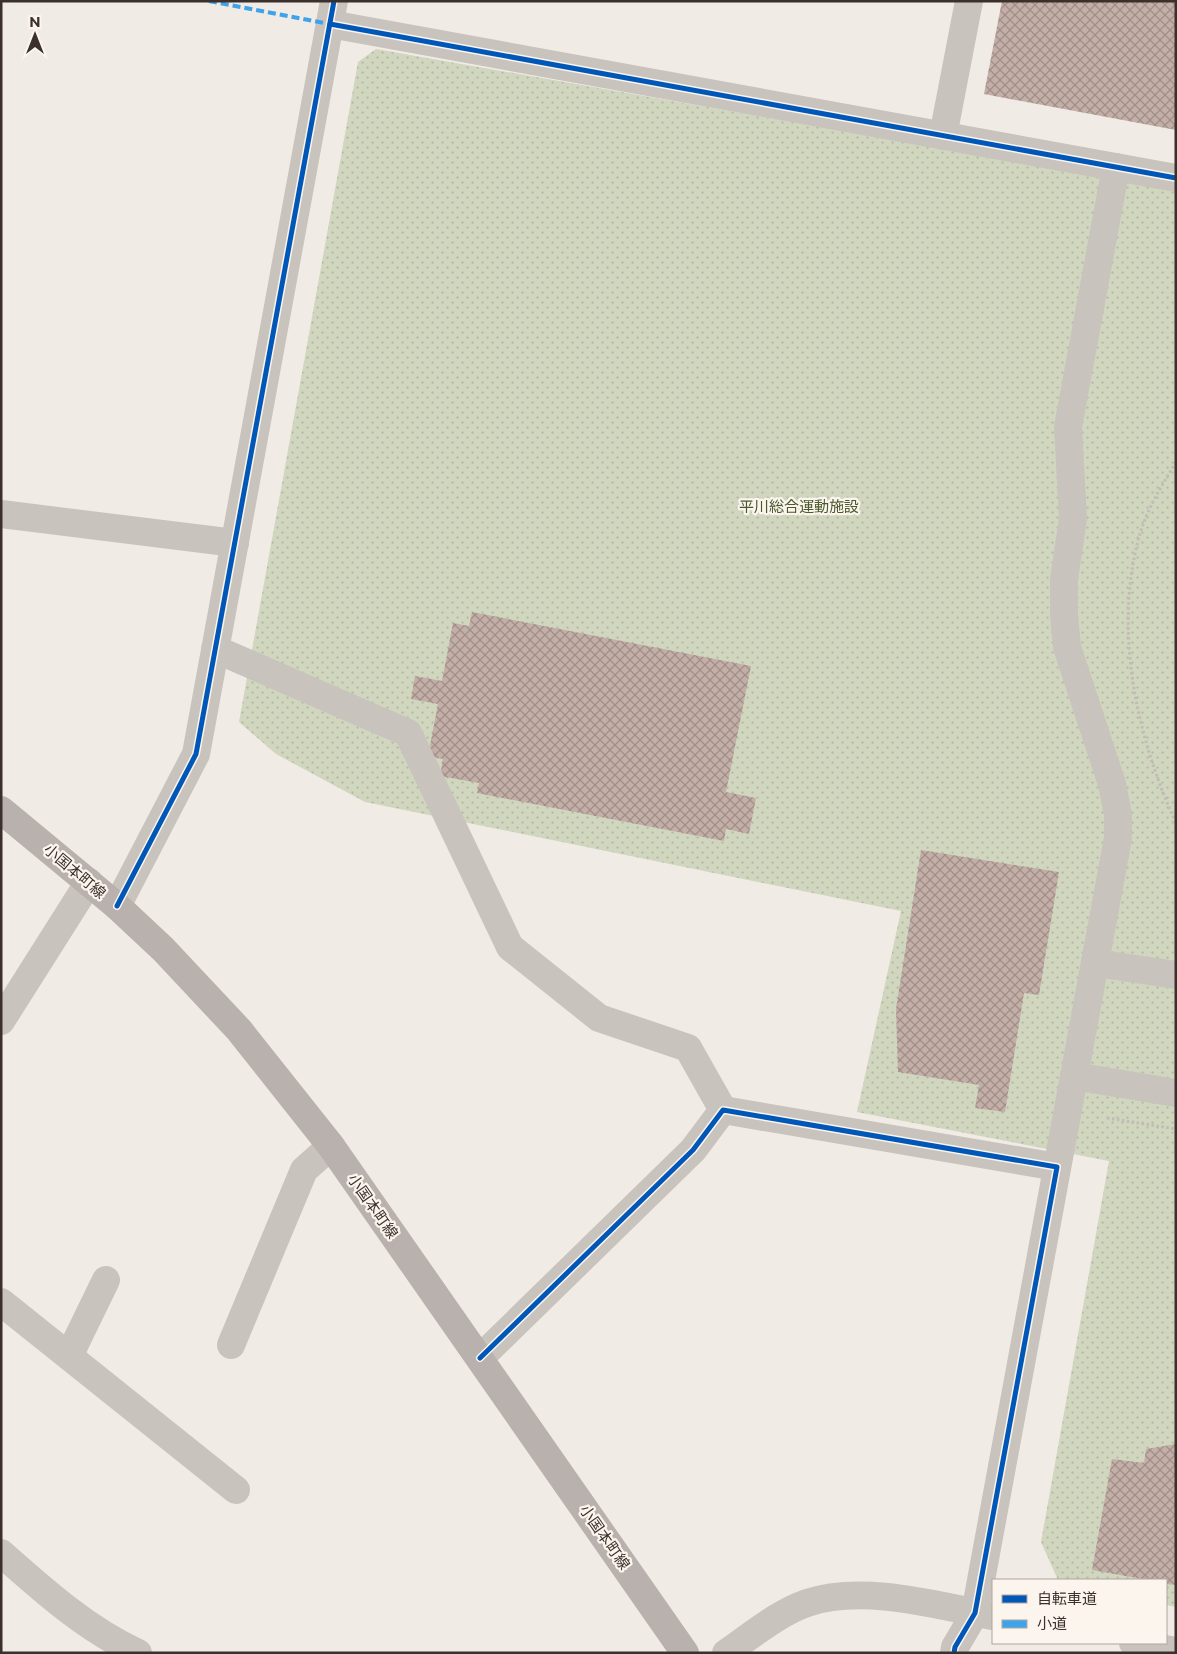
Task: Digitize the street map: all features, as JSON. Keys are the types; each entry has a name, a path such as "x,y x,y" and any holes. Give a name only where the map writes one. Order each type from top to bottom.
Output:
{"main road":[{"name":"小国本町線","path":"1,810 117,906 163,949 239,1030 331,1146 685,1653"}],"street":[{"path":"943,136 969,1"},
{"path":"117,906 196,754 332,13 943,136 1176,178"},
{"path":"954,1653 955,1647 984,1614 1058,1166 1118,838 1118,814 1112,784 1067,647 1064,579 1073,519 1068,427 1116,167"},
{"path":"1,514 235,543"},
{"path":"216,649 408,733 510,947 599,1018 688,1048 723,1110"},
{"path":"1,1021 89,882"},
{"path":"1095,962 1176,976"},
{"path":"1074,1076 1176,1093"},
{"path":"723,1110 1058,1166"},
{"path":"480,1358 693,1150 723,1110"},
{"path":"231,1345 304,1170 331,1146"},
{"path":"69,1356 106,1280"},
{"path":"1,1302 236,1490"},
{"path":"1,1553 57,1603 111,1640 138,1653"},
{"path":"726,1653 779,1618 807,1603 836,1596 880,1596 984,1614"},
{"path":"1138,1644 1176,1651"}],"path":[{"path":"1176,462 1151,503 1138,540 1129,588 1129,634 1140,712 1159,786 1176,823"},
{"path":"1107,1118 1176,1129"}],"green space":[{"name":"平川総合運動施設","path":"376,49 1176,189 1176,1607 1167,1605 1167,1579 1058,1579 1041,1542 1109,1161 857,1112 901,911 365,802 276,754 239,722 358,62"}],"building":[{"path":"1002,1 1176,1 1176,130 984,94"},
{"path":"472,612 751,666 726,792 756,798 749,834 726,829 724,841 477,793 479,783 440,776 443,759 428,756 438,704 411,699 415,676 442,681 453,623 469,626"},
{"path":"921,850 1059,872 1039,995 1024,993 1005,1112 975,1108 979,1085 898,1072 896,1009"},
{"path":"1176,1444 1176,1585 1167,1584 1167,1579 1142,1579 1092,1570 1112,1459 1144,1463 1146,1449"}],"marked path":[{"path":"209,1 330,24"}],"cycle path":[{"path":"117,906 196,754 334,1"},
{"path":"330,24 1176,178"},
{"path":"480,1358 693,1150 723,1110 1057,1167 975,1613 955,1647 954,1653"}]}
